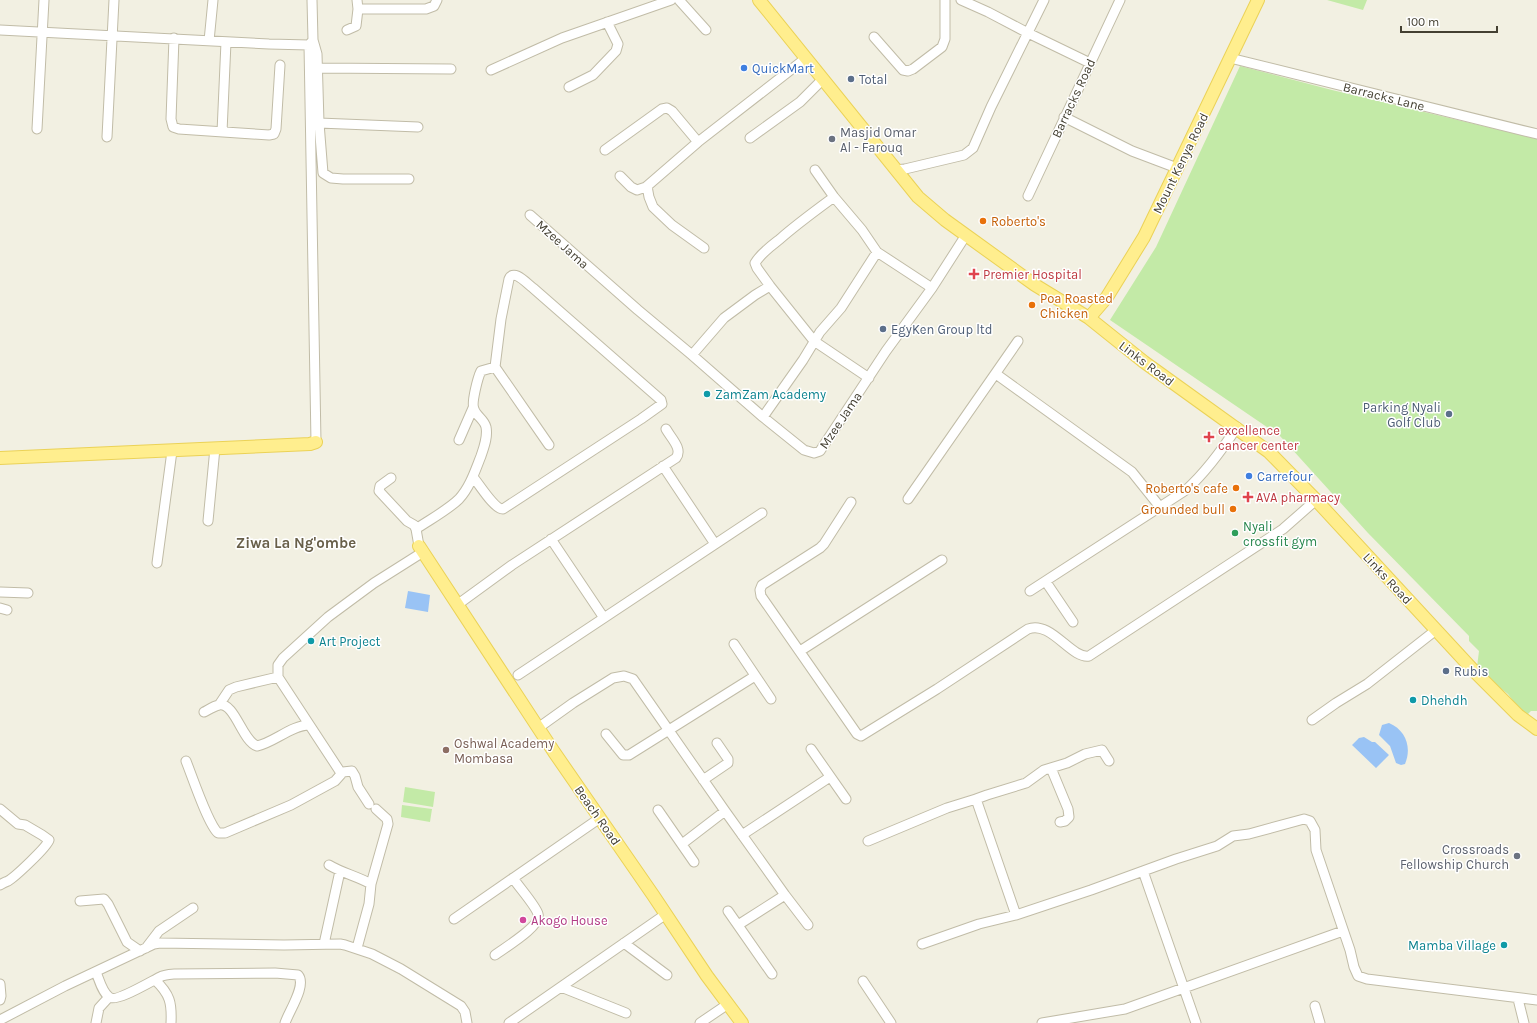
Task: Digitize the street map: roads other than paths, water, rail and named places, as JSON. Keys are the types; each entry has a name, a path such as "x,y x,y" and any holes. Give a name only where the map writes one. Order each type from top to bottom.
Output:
{"main road":[{"name":"Links Road","path":"759,0 895,170 927,206 1035,285 1089,318 1144,362 1269,452 1316,500 1497,694 1518,715 1537,729"},
{"name":"Mount Kenya Road","path":"1089,318 1106,297 1144,237 1258,0"},
{"path":"0,458 172,451 310,444 316,442"},
{"name":"Beach Road","path":"421,549 538,728 707,976 742,1023"}],"street":[{"path":"37,129 44,0"},
{"path":"107,137 114,0"},
{"path":"209,41 213,0"},
{"path":"312,0 311,42 316,442"},
{"path":"347,30 356,26 358,4 426,9 434,6 436,0"},
{"path":"491,70 562,38 671,0"},
{"path":"679,0 706,30"},
{"path":"874,37 903,70 906,71 913,69 942,47 946,39 945,0"},
{"path":"961,0 1090,63"},
{"path":"895,170 955,157 969,152 974,145 991,107 1044,0"},
{"name":"Barracks Road","path":"1028,196 1120,0"},
{"path":"569,87 593,75 616,51 618,44 607,22"},
{"path":"0,30 174,38 226,42 311,42"},
{"path":"174,38 171,119 175,128 269,135 275,132 280,65"},
{"path":"222,132 226,42"},
{"path":"311,42 317,54 323,173 327,177 343,179 409,179"},
{"path":"620,176 631,187 638,190 647,186 698,142 806,58"},
{"name":"Barracks Lane","path":"1230,58 1537,134"},
{"path":"317,68 451,69"},
{"path":"750,138 800,102 823,79"},
{"path":"605,150 665,108 672,111 698,142"},
{"path":"1064,117 1132,151 1177,168"},
{"path":"320,123 418,127"},
{"path":"815,170 834,197 862,230 877,252 932,288"},
{"path":"647,186 653,207 672,225 704,248"},
{"path":"834,197 801,221 755,263 770,286 814,341 869,378"},
{"name":"Mzee Jama","path":"530,215 763,417 804,450 810,453 818,453 886,351 932,288 966,235"},
{"path":"763,417 803,360 820,332 841,308 877,252"},
{"path":"473,477 480,484 498,509 503,509 662,404 661,400 641,381 533,288 514,274 510,276 509,279 501,319 495,367 549,445"},
{"path":"692,355 724,318 770,286"},
{"path":"908,499 1018,341"},
{"path":"459,440 473,408 480,374 483,370 495,367"},
{"path":"996,374 1132,472 1160,507"},
{"path":"416,529 454,504 473,477 485,444 487,432 484,422 473,408"},
{"path":"1030,591 1186,490 1198,478 1224,446 1236,428"},
{"path":"457,605 468,595 551,539 676,458 679,452 666,430"},
{"path":"208,521 215,448"},
{"path":"157,563 172,451"},
{"path":"663,466 715,544"},
{"path":"341,774 278,677 278,665 283,658 328,617 421,549 414,525 407,521 399,513 379,489 380,486 392,478"},
{"path":"851,502 829,537 820,548 780,572 760,587 761,596 857,734 862,736 1033,627 1048,632 1080,654 1087,657 1089,656 1283,529 1316,500"},
{"path":"518,675 762,513"},
{"path":"551,539 604,618"},
{"path":"800,651 942,560"},
{"path":"1046,582 1073,622"},
{"path":"0,592 28,592"},
{"path":"1312,720 1367,684 1436,630"},
{"path":"734,644 771,699"},
{"path":"538,728 613,678 624,676 631,677 635,680 703,780 808,925"},
{"path":"606,734 622,755 627,756 755,676"},
{"path":"204,712 219,705 225,694 236,687 278,677"},
{"path":"219,705 230,710 249,740 257,746 301,725 309,725"},
{"path":"703,780 728,763 728,759 717,743"},
{"path":"810,749 846,799"},
{"path":"868,841 948,808 1026,783 1044,770 1067,763 1085,754 1102,750 1109,761"},
{"path":"186,761 206,812 215,830 220,834 291,805 336,781 341,774 349,771 354,773 358,787 372,806 387,819 388,824 371,884 369,904 357,948"},
{"path":"1051,768 1068,809 1069,817 1065,821 1060,822"},
{"path":"742,835 830,777"},
{"path":"976,800 1016,915"},
{"path":"0,809 18,824 25,825 42,834 49,840 44,848 33,859 10,880 0,885"},
{"path":"658,810 694,862"},
{"path":"682,844 725,811"},
{"path":"454,920 600,818"},
{"path":"922,944 979,924 1016,915 1217,846 1233,836 1248,834 1304,819 1310,822 1315,830 1316,850 1356,974 1361,978 1518,999 1537,1000"},
{"path":"329,864 340,871 357,876 371,884"},
{"path":"324,944 340,871"},
{"path":"1143,871 1196,1023"},
{"path":"495,955 532,928 538,919 538,912 513,878"},
{"path":"738,925 785,895"},
{"path":"80,901 104,899 127,942 143,950"},
{"path":"143,950 159,931 193,908"},
{"path":"728,911 772,974"},
{"path":"509,1023 666,914"},
{"path":"1042,1023 1125,1009 1343,931"},
{"path":"1,1019 48,994 160,943 284,945 340,944 357,948 372,954 401,969 461,1006 465,1012 467,1023"},
{"path":"624,943 667,975"},
{"path":"96,972 108,997"},
{"path":"108,997 116,998 164,975 275,973 298,975 301,979 300,986 285,1023"},
{"path":"155,980 170,1000 172,1011 171,1023"},
{"path":"864,981 891,1023"},
{"path":"0,984 0,1000"},
{"path":"561,987 626,1013"},
{"path":"96,1023 99,1008 108,997"},
{"path":"1518,999 1524,1023"},
{"path":"700,1023 728,1004"},
{"path":"1315,1006 1320,1023"}],"water":[{"path":"408,591 430,595 428,612 405,608"},
{"path":"1389,723 1400,730 1406,740 1408,752 1405,764 1401,765 1396,763 1390,746 1379,735 1382,725"},
{"path":"1364,737 1372,742 1375,742 1389,755 1376,768 1352,745 1359,738"}],"place":[{"name":"QuickMart","path":"744,68"},
{"name":"Total","path":"851,79"},
{"name":"Masjid Omar Al - Farouq","path":"832,139"},
{"name":"Roberto's","path":"983,221"},
{"name":"Premier Hospital","path":"974,274"},
{"name":"Poa Roasted Chicken","path":"1032,305"},
{"name":"EgyKen Group ltd","path":"883,329"},
{"name":"ZamZam Academy","path":"707,394"},
{"name":"Parking Nyali Golf Club","path":"1449,414"},
{"name":"excellence cancer center","path":"1209,437"},
{"name":"Carrefour","path":"1249,476"},
{"name":"Roberto's cafe","path":"1236,488"},
{"name":"AVA pharmacy","path":"1248,497"},
{"name":"Grounded bull","path":"1233,509"},
{"name":"Nyali crossfit gym","path":"1235,533"},
{"name":"Art Project","path":"311,641"},
{"name":"Rubis","path":"1446,671"},
{"name":"Dhehdh","path":"1413,700"},
{"name":"Oshwal Academy Mombasa","path":"446,750"},
{"name":"Crossroads Fellowship Church","path":"1517,856"},
{"name":"Akogo House","path":"523,920"},
{"name":"Mamba Village","path":"1504,945"}],"district":[{"name":"Ziwa La Ng'ombe","path":"296,543"}]}
